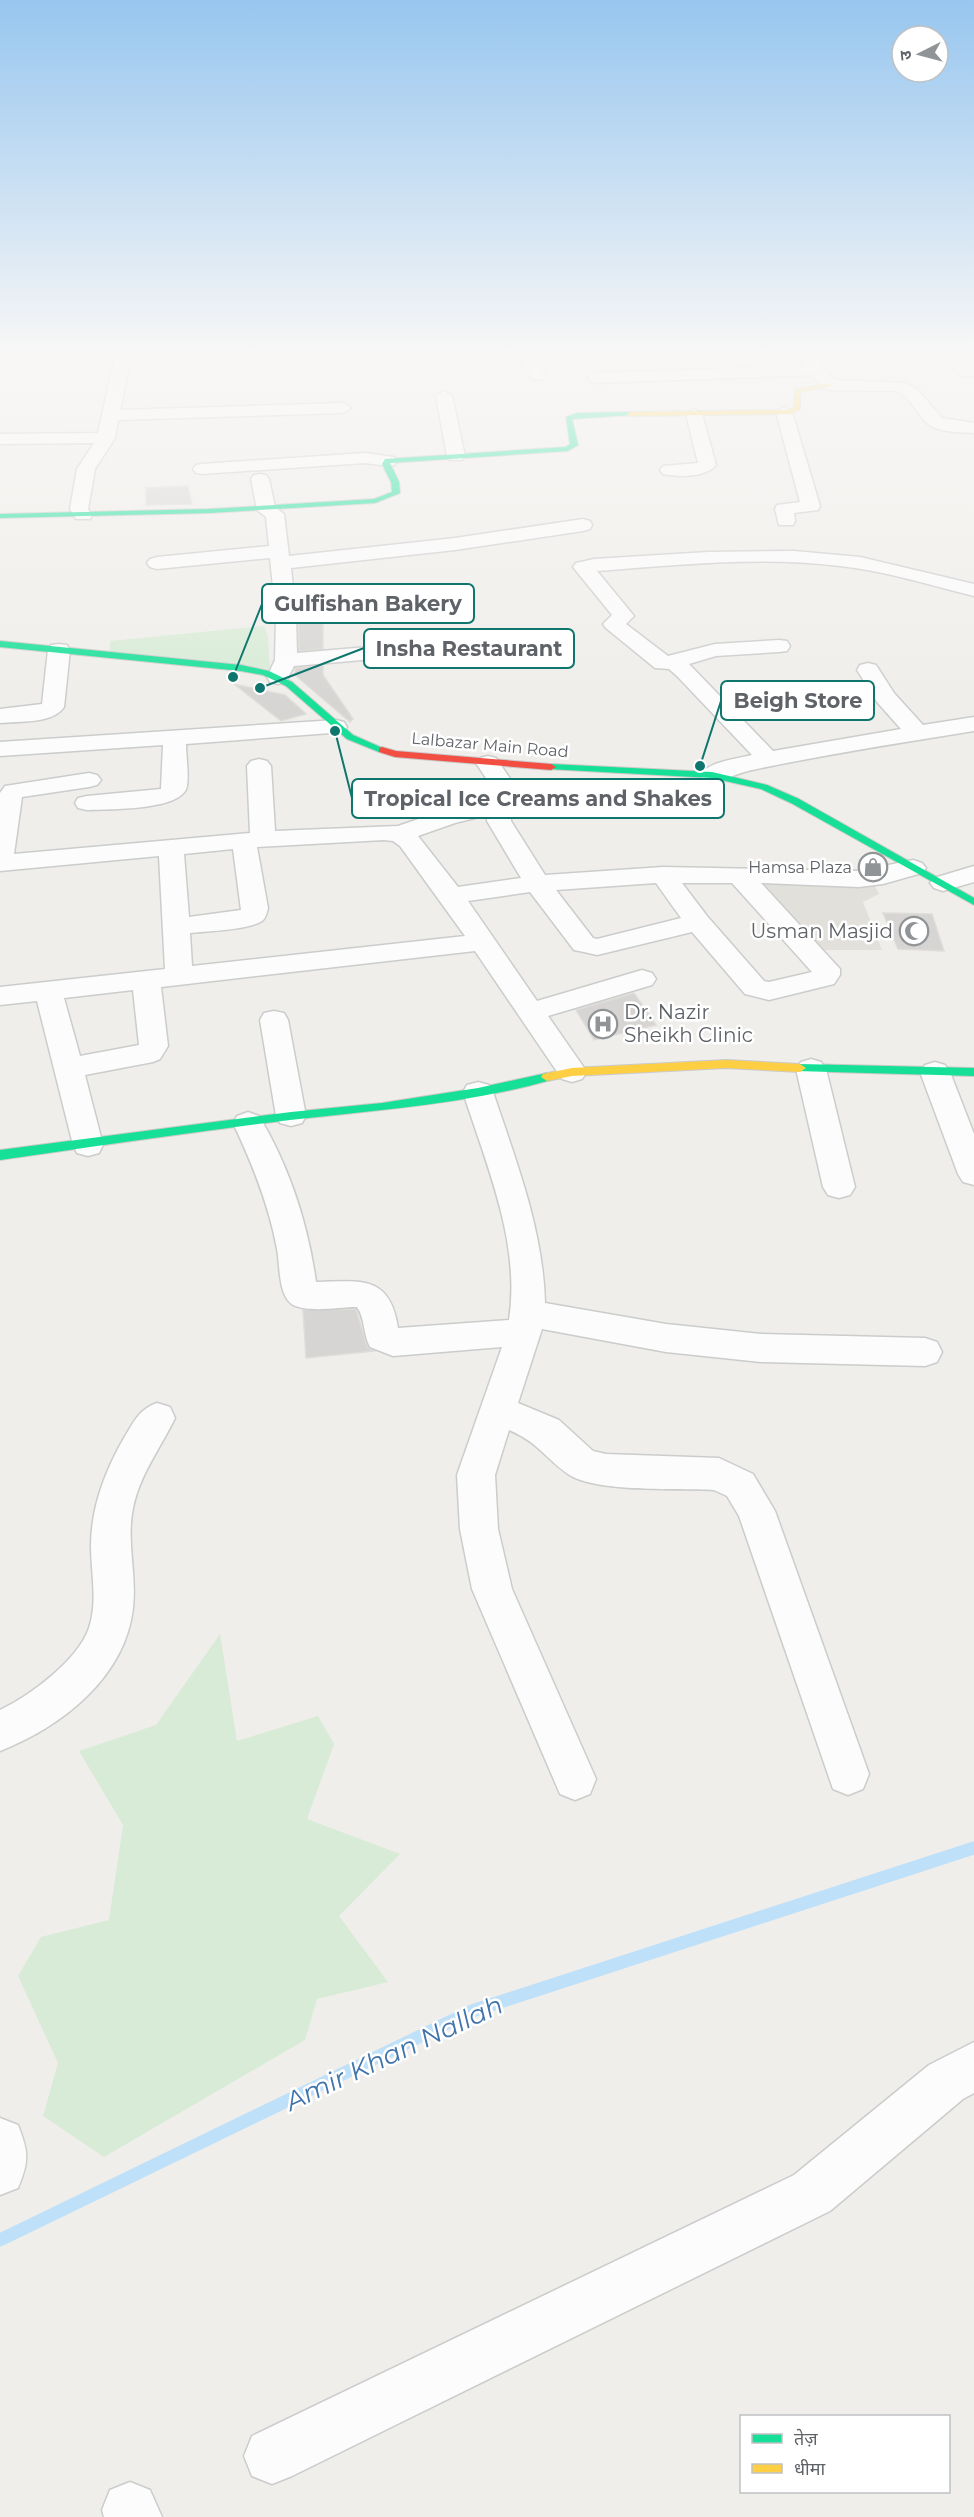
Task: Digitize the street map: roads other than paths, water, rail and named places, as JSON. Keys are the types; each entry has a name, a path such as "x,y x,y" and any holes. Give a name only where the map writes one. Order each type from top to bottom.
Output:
{"street":[{"path":"83,515 79,509 86,469"},
{"path":"202,470 209,469"},
{"path":"0,516 266,510 392,496 397,490 389,469"},
{"path":"669,470 685,469"},
{"path":"786,521 784,509 811,506 801,469"},
{"path":"260,479 266,510"},
{"path":"266,510 275,514 280,557 286,617 282,669 498,642"},
{"path":"157,563 280,557 455,544 583,525"},
{"path":"779,646 715,650 663,663 613,624 624,616 583,567 724,558 823,558 865,565 974,590"},
{"name":"Lalbazar Main Road","path":"0,644 241,668 282,669 289,684 336,727 365,745 395,754 488,763 712,775 764,787 795,801 974,902"},
{"path":"0,716 42,712 53,707 59,650"},
{"path":"671,662 684,671 768,759"},
{"path":"868,670 885,697 916,732"},
{"path":"712,775 730,767 768,759 916,732 974,724"},
{"path":"0,749 336,727"},
{"path":"0,863 85,819 170,794 175,788 174,737"},
{"path":"85,819 92,743"},
{"path":"488,763 512,799 499,815 499,821 537,883 584,944 590,947 698,922"},
{"path":"177,927 253,915 255,908 254,840 259,766"},
{"path":"0,863 9,797 14,791 23,788 85,819 171,848 254,840 400,834 448,818 509,803"},
{"path":"400,834 409,841 451,896 572,1072"},
{"path":"171,848 179,976"},
{"path":"451,896 537,883 663,875 739,874 826,880 883,876 913,868"},
{"path":"663,875 698,922 755,988 769,991 824,978 826,969 739,874"},
{"path":"943,883 974,874"},
{"path":"0,996 482,942"},
{"path":"530,1012 642,979"},
{"path":"67,1068 150,1052 154,1046 146,980"},
{"path":"49,992 88,1145"},
{"path":"274,1020 291,1116"},
{"path":"0,1155 291,1116 382,1107 478,1092 572,1072 726,1064 811,1069 974,1072"},
{"path":"811,1069 839,1187"},
{"path":"935,1072 974,1174"},
{"path":"478,1092 525,1251 529,1287 526,1322 476,1475 479,1529 492,1589 575,1779"},
{"path":"248,1123 265,1156 284,1208 296,1250 300,1291 304,1295 363,1294 371,1298 376,1303 382,1337 393,1342 526,1322 761,1348 925,1352"},
{"path":"497,1411 524,1420 546,1431 582,1464 606,1470 719,1474 740,1485 756,1511 848,1774"},
{"path":"0,1731 41,1709 70,1686 98,1653 109,1630 113,1609 111,1528 117,1496 130,1458 157,1418"},
{"path":"272,2456 812,2193 946,2082 974,2066"},
{"path":"0,2143 2,2165 0,2170"}],"waterway":[{"name":"Amir Khan Nallah","path":"0,2240 472,2011 974,1848"}],"place":[{"name":"Gulfishan Bakery","path":"233,677"},
{"name":"Insha Restaurant","path":"260,688"},
{"name":"Tropical Ice Creams and Shakes","path":"335,731"},
{"name":"Beigh Store","path":"700,766"},
{"name":"Hamsa Plaza","path":"873,867"},
{"name":"Usman Masjid","path":"914,931"},
{"name":"Dr. Nazir Sheikh Clinic","path":"603,1024"}]}
